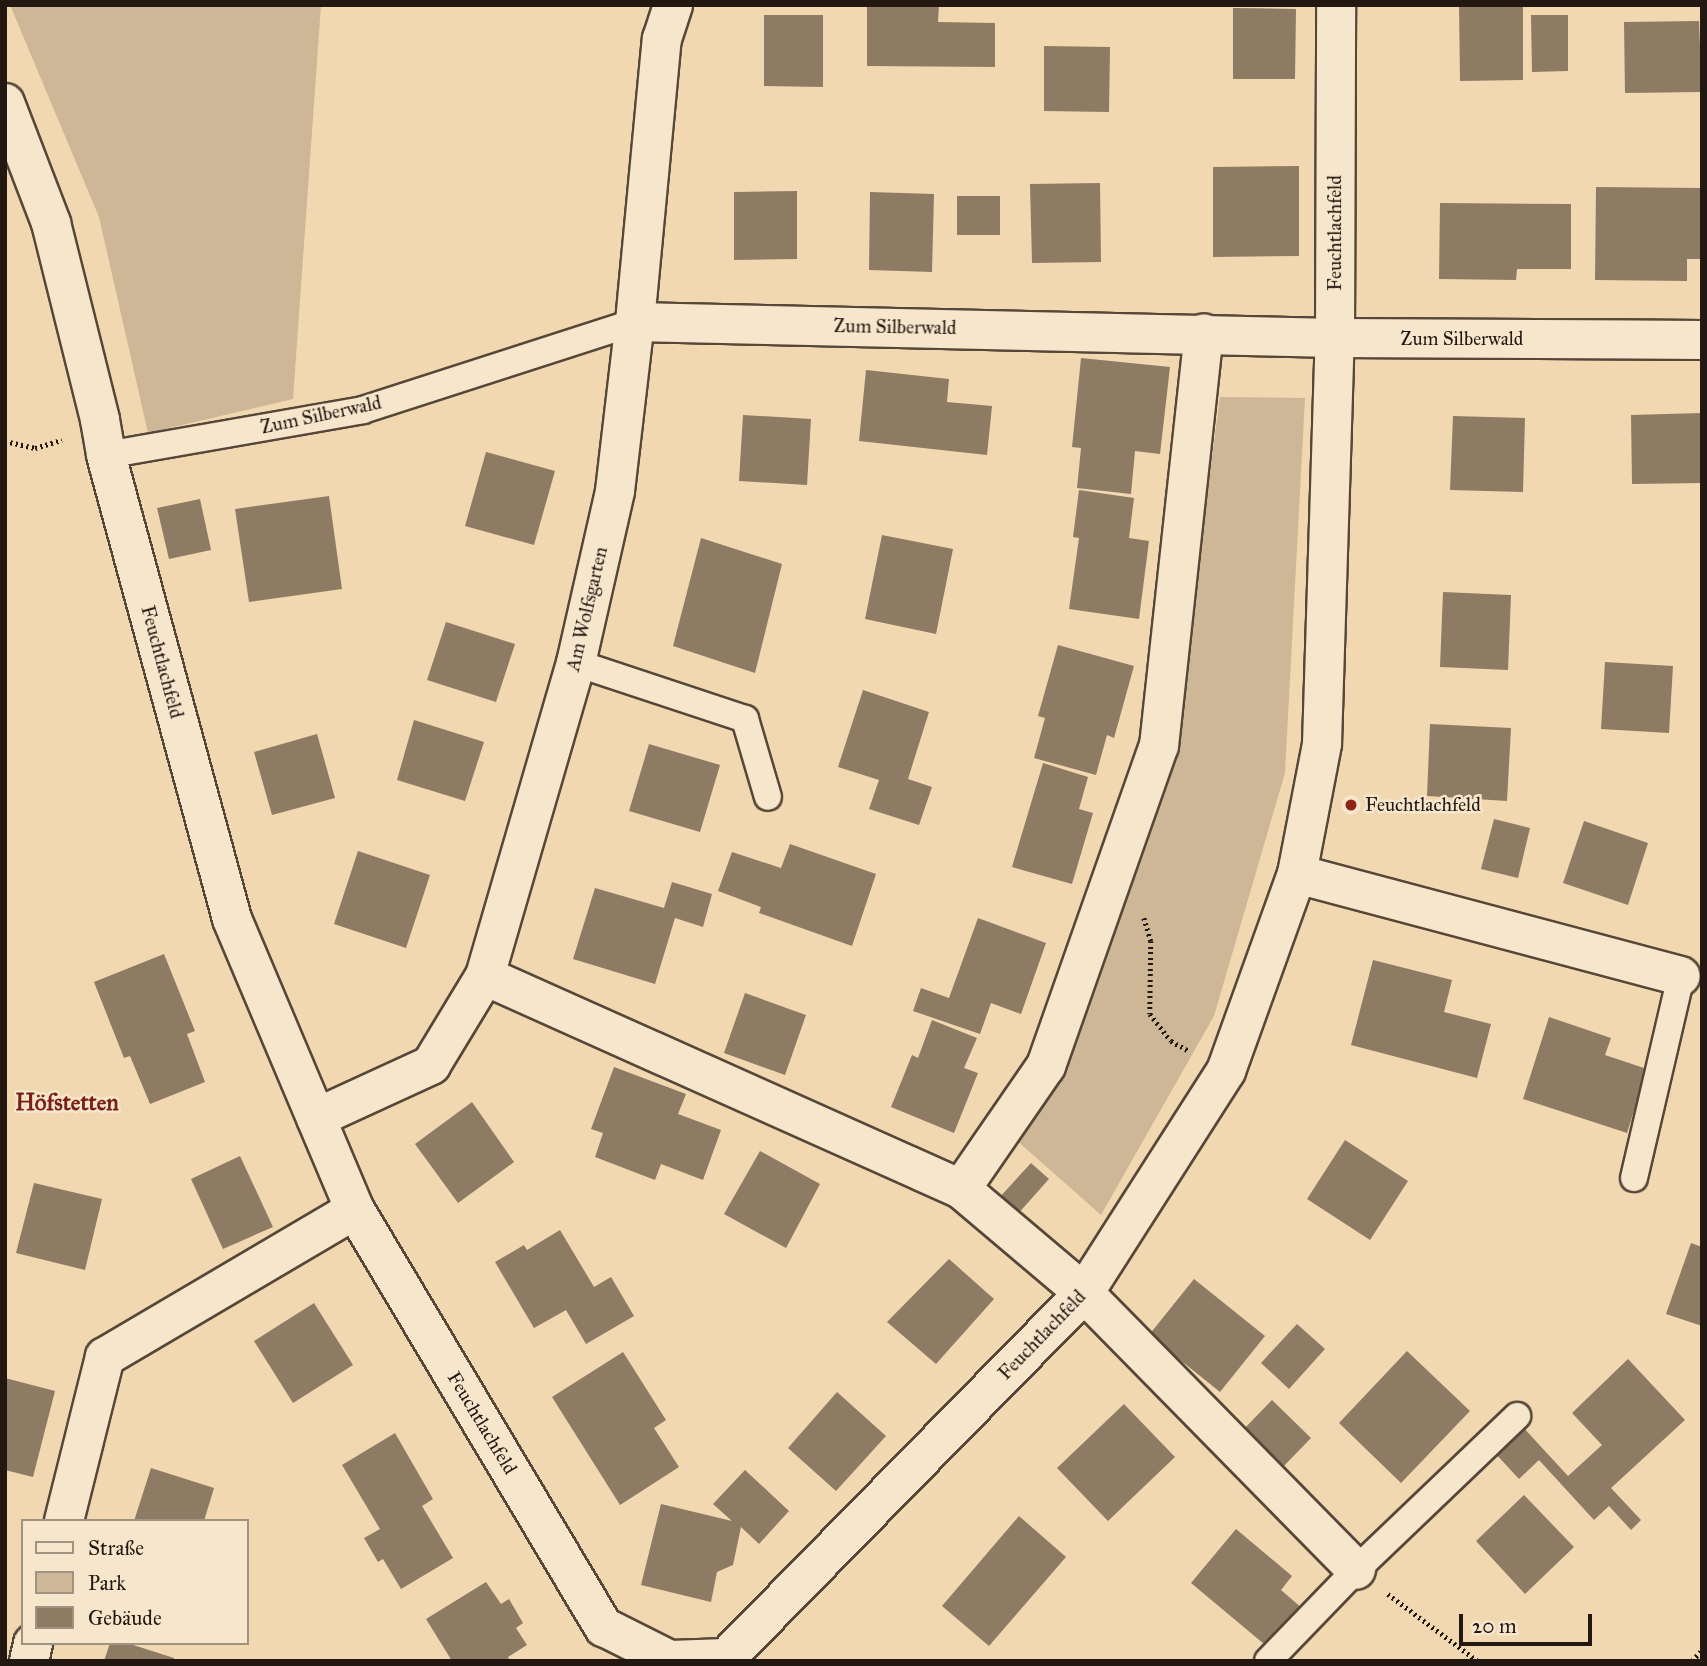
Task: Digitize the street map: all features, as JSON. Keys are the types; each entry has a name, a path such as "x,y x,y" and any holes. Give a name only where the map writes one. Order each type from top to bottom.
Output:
{"street":[{"name":"Am Wolfsgarten","path":"316,1118 431,1065 485,976 576,663 615,491 635,322 662,38 673,5"},
{"name":"Feuchtlachfeld","path":"5,103 51,223 100,419 106,455 232,919 355,1210 604,1627 670,1661 726,1658 1084,1293 1226,1071 1297,874 1322,744 1335,338 1336,5"},
{"name":"Zum Silberwald","path":"635,322 1335,338 1702,340"},
{"path":"961,1189 1046,1066 1159,746 1204,333"},
{"path":"1297,874 1681,976"},
{"path":"485,976 961,1189 1084,1293 1356,1570"},
{"path":"64,1519 105,1357 355,1210"}],"lane":[{"name":"Zum Silberwald","path":"106,455 363,410 635,322"},
{"path":"576,663 745,719 768,797"},
{"path":"1634,1178 1681,976"},
{"path":"1268,1661 1356,1570 1517,1416"}],"path":[{"path":"5,441 35,448 70,437"},
{"path":"1106,895 1142,911 1151,941 1150,1014 1171,1041 1226,1071"},
{"path":"1356,1570 1478,1661"},
{"path":"1692,1661 1702,1650"}],"green space":[{"path":"10,5 321,5 293,399 148,433 99,217"},
{"path":"1220,397 1305,398 1285,773 1214,1016 1101,1215 1014,1138 1173,752"}],"building":[{"path":"867,5 939,5 938,22 995,23 995,67 867,66"},
{"path":"1459,5 1523,5 1523,80 1460,81"},
{"path":"1233,8 1296,9 1295,79 1233,79"},
{"path":"764,15 823,15 823,87 764,86"},
{"path":"1531,15 1568,15 1568,71 1532,72"},
{"path":"1699,21 1702,92 1625,93 1624,22"},
{"path":"1044,46 1110,47 1109,112 1044,111"},
{"path":"1299,166 1299,256 1213,257 1213,167"},
{"path":"1100,183 1101,262 1032,263 1030,184"},
{"path":"1596,187 1702,188 1702,259 1687,259 1687,281 1595,280"},
{"path":"797,191 797,259 734,260 734,192"},
{"path":"870,192 934,194 932,272 869,270"},
{"path":"957,196 1000,196 1000,235 957,235"},
{"path":"1440,203 1571,204 1571,269 1517,269 1516,280 1439,279"},
{"path":"1081,358 1170,367 1160,454 1135,451 1131,494 1077,488 1081,448 1072,447"},
{"path":"866,370 949,379 947,402 992,406 987,455 859,441"},
{"path":"1702,413 1702,483 1632,484 1631,415"},
{"path":"743,415 811,419 807,485 739,481"},
{"path":"1453,416 1525,418 1523,492 1450,490"},
{"path":"486,452 555,471 534,545 465,526"},
{"path":"1079,490 1134,498 1129,538 1149,541 1139,619 1069,609 1079,538 1073,537"},
{"path":"329,496 342,589 249,602 235,509"},
{"path":"200,499 211,550 169,559 157,508"},
{"path":"882,535 953,549 936,634 865,619"},
{"path":"701,538 782,564 755,673 673,646"},
{"path":"1443,592 1511,595 1508,670 1440,667"},
{"path":"446,622 515,644 496,702 427,680"},
{"path":"1058,645 1134,666 1114,738 1107,735 1096,775 1034,758 1045,718 1038,716"},
{"path":"1605,662 1673,666 1669,733 1601,729"},
{"path":"863,690 929,712 908,779 932,787 919,825 869,809 879,780 838,767"},
{"path":"414,720 484,742 465,801 397,780"},
{"path":"1430,724 1511,728 1507,801 1427,796"},
{"path":"317,734 335,798 272,815 254,752"},
{"path":"649,744 720,765 700,832 629,811"},
{"path":"1043,763 1088,777 1079,809 1093,813 1072,884 1012,867"},
{"path":"1494,819 1530,828 1518,878 1481,869"},
{"path":"1584,821 1648,843 1628,905 1563,883"},
{"path":"790,844 876,874 852,946 759,913 761,907 718,891 732,852 781,868"},
{"path":"358,851 430,875 406,948 334,924"},
{"path":"672,882 712,894 703,927 675,918 655,984 573,959 595,888 664,908"},
{"path":"978,918 1046,943 1021,1014 991,1003 980,1034 913,1011 921,988 949,998"},
{"path":"164,954 195,1031 187,1034 205,1082 150,1104 130,1056 124,1058 94,982"},
{"path":"1373,960 1452,980 1444,1012 1491,1024 1477,1078 1351,1045"},
{"path":"745,993 806,1015 785,1075 724,1053"},
{"path":"1549,1017 1611,1038 1605,1055 1647,1069 1627,1133 1523,1099"},
{"path":"932,1020 977,1038 964,1068 978,1073 954,1133 891,1107 912,1055 918,1058"},
{"path":"614,1067 686,1094 678,1114 721,1130 703,1180 661,1164 655,1180 595,1157 603,1133 591,1129"},
{"path":"472,1102 514,1162 458,1203 415,1144"},
{"path":"1345,1140 1408,1181 1370,1240 1307,1199"},
{"path":"760,1151 820,1184 786,1248 724,1214"},
{"path":"240,1156 273,1227 223,1249 191,1179"},
{"path":"1031,1163 1049,1179 1016,1216 998,1199"},
{"path":"34,1183 102,1199 85,1270 16,1253"},
{"path":"560,1230 594,1287 611,1277 634,1316 586,1344 566,1310 534,1328 495,1262 524,1245 527,1250"},
{"path":"1691,1243 1702,1247 1702,1326 1666,1314"},
{"path":"949,1259 994,1299 936,1364 887,1322"},
{"path":"1194,1279 1265,1336 1220,1392 1149,1335"},
{"path":"314,1303 353,1365 293,1403 254,1341"},
{"path":"1297,1324 1325,1349 1289,1389 1261,1363"},
{"path":"1407,1351 1470,1411 1401,1483 1339,1423"},
{"path":"623,1352 666,1420 654,1428 679,1467 620,1505 552,1397"},
{"path":"1628,1359 1685,1420 1611,1488 1641,1520 1631,1530 1609,1506 1594,1520 1539,1460 1519,1479 1494,1452 1522,1426 1568,1476 1602,1445 1572,1413"},
{"path":"5,1378 55,1391 33,1477 5,1470"},
{"path":"837,1392 886,1436 836,1491 788,1448"},
{"path":"1272,1400 1311,1438 1280,1470 1241,1432"},
{"path":"1124,1404 1175,1457 1108,1521 1057,1468"},
{"path":"395,1433 433,1499 422,1506 453,1558 401,1589 383,1559 378,1562 364,1538 380,1529 342,1465"},
{"path":"151,1468 214,1488 205,1519 135,1519"},
{"path":"745,1470 789,1511 759,1544 741,1527 733,1565 717,1572 711,1602 641,1585 661,1504 732,1521 713,1504"},
{"path":"1524,1495 1574,1547 1525,1594 1476,1541"},
{"path":"1019,1516 1066,1557 989,1646 942,1606"},
{"path":"1236,1529 1292,1576 1281,1590 1303,1609 1270,1649 1191,1583"},
{"path":"486,1582 501,1604 509,1599 523,1623 516,1628 527,1645 508,1657 510,1661 452,1661 426,1619"},
{"path":"109,1645 133,1645 174,1658 173,1661 104,1661"}],"place":[{"name":"Feuchtlachfeld","path":"1351,805"}],"district":[{"name":"Höfstetten","path":"67,1102"}]}
